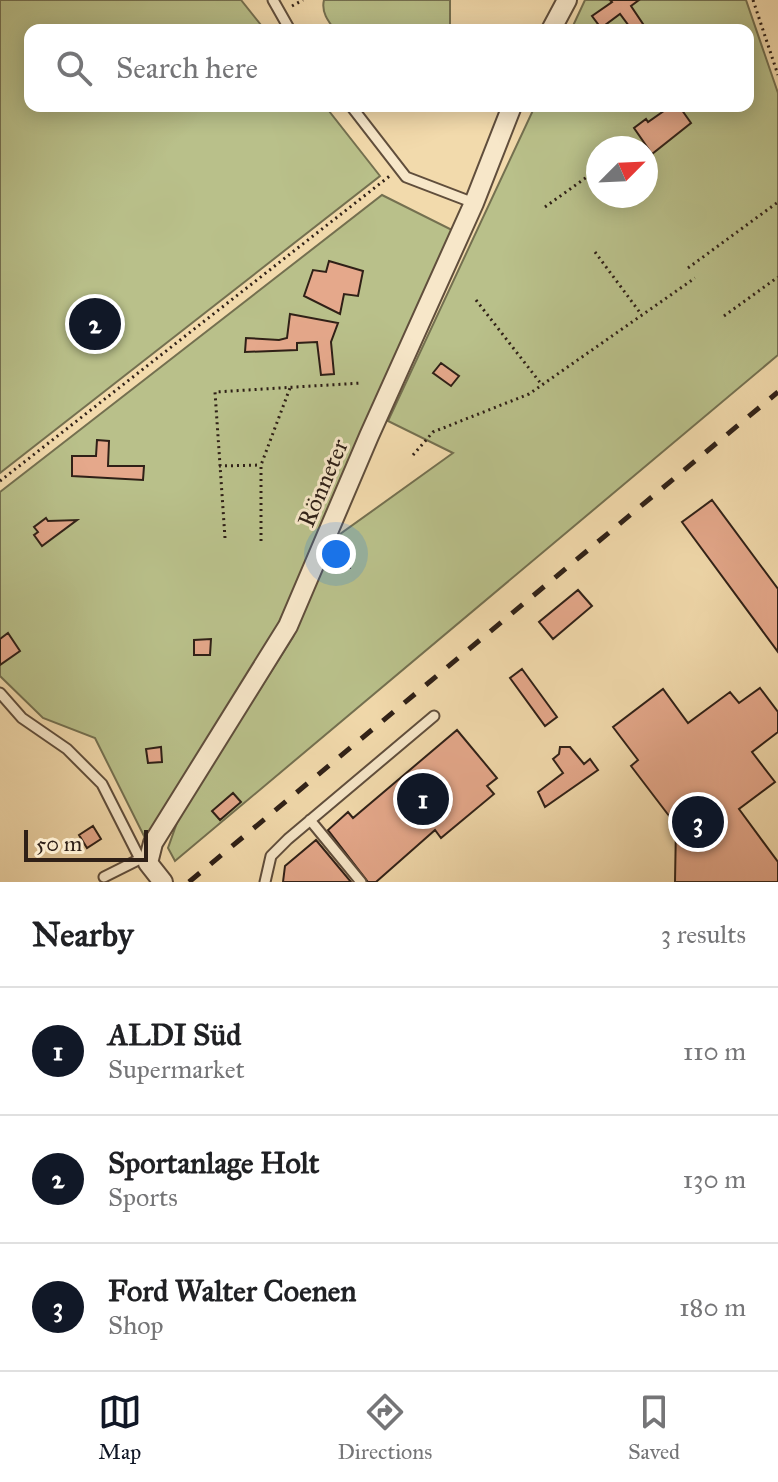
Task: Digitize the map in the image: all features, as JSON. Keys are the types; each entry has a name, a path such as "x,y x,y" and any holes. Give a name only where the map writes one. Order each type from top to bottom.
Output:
{"street":[{"path":"554,24 567,0"},
{"name":"Rönneter","path":"150,868 153,843 288,626 474,203 510,112"}],"lane":[{"path":"273,0 287,24"},
{"path":"356,112 406,177 474,203"},
{"path":"0,693 22,718 67,749 102,784 150,868 104,877"},
{"path":"265,882 271,856 434,716"},
{"path":"310,820 361,882"}],"path":[{"path":"753,0 778,75"},
{"path":"0,481 400,169"},
{"path":"545,207 586,178"},
{"path":"688,268 778,202"},
{"path":"595,252 641,314"},
{"path":"724,316 778,277"},
{"path":"413,455 433,432 529,394 695,278"},
{"path":"476,300 542,385"},
{"path":"225,538 215,392 361,383"},
{"path":"261,541 261,465 290,388"},
{"path":"219,466 261,465"}],"green space":[{"path":"0,0 241,0 260,24 24,24 24,112 330,112 380,176 0,473"},
{"path":"324,0 450,0 450,24 331,24"},
{"path":"585,0 746,0 778,93 778,355 175,861 168,848 179,817 293,637 336,537 453,453 388,421 532,112 754,112 754,24 574,24"},
{"path":"382,195 456,232 267,649 147,842 95,738 43,718 0,676 0,492"}],"building":[{"path":"610,0 639,0 631,6 643,24 628,24 620,14 606,24 598,24 592,16 612,2"},
{"path":"662,112 683,112 691,123 658,149 658,136 640,136 634,128 646,119 648,122"},
{"path":"329,261 363,271 358,296 344,294 340,314 304,296 313,270 326,272"},
{"path":"290,314 338,323 331,342 334,374 321,375 317,342 297,343 297,350 245,352 246,338 287,338"},
{"path":"441,363 459,376 451,386 433,373"},
{"path":"97,440 109,441 108,466 144,466 143,480 72,476 72,456 96,456"},
{"path":"712,500 778,589 778,652 682,522"},
{"path":"46,518 48,521 77,520 42,546 34,535 38,532 34,527"},
{"path":"347,542 350,568 330,571 329,561 336,545"},
{"path":"578,590 592,606 553,639 539,622"},
{"path":"8,633 20,651 0,665 0,639"},
{"path":"211,639 210,655 194,655 194,640"},
{"path":"522,669 557,717 545,726 510,678"},
{"path":"760,688 778,712 778,732 752,752 775,782 739,809 778,862 778,882 675,882 676,825 631,766 638,760 613,727 663,689 688,723 730,692 739,703"},
{"path":"457,730 497,778 487,786 494,794 441,838 435,830 376,882 368,882 328,830 348,812 353,818"},
{"path":"161,747 162,762 148,763 146,749"},
{"path":"560,747 570,747 584,764 590,759 598,770 545,807 538,792 563,773 553,759 559,754"},
{"path":"233,793 241,802 220,820 212,811"},
{"path":"93,826 101,839 87,848 79,835"},
{"path":"316,840 351,882 283,882 285,866"}],"railway":[{"path":"189,882 778,392"}],"place":[{"name":"Sportanlage Holt","path":"95,324"},
{"name":"ALDI Süd","path":"423,799"},
{"name":"Ford Walter Coenen","path":"698,822"}]}
